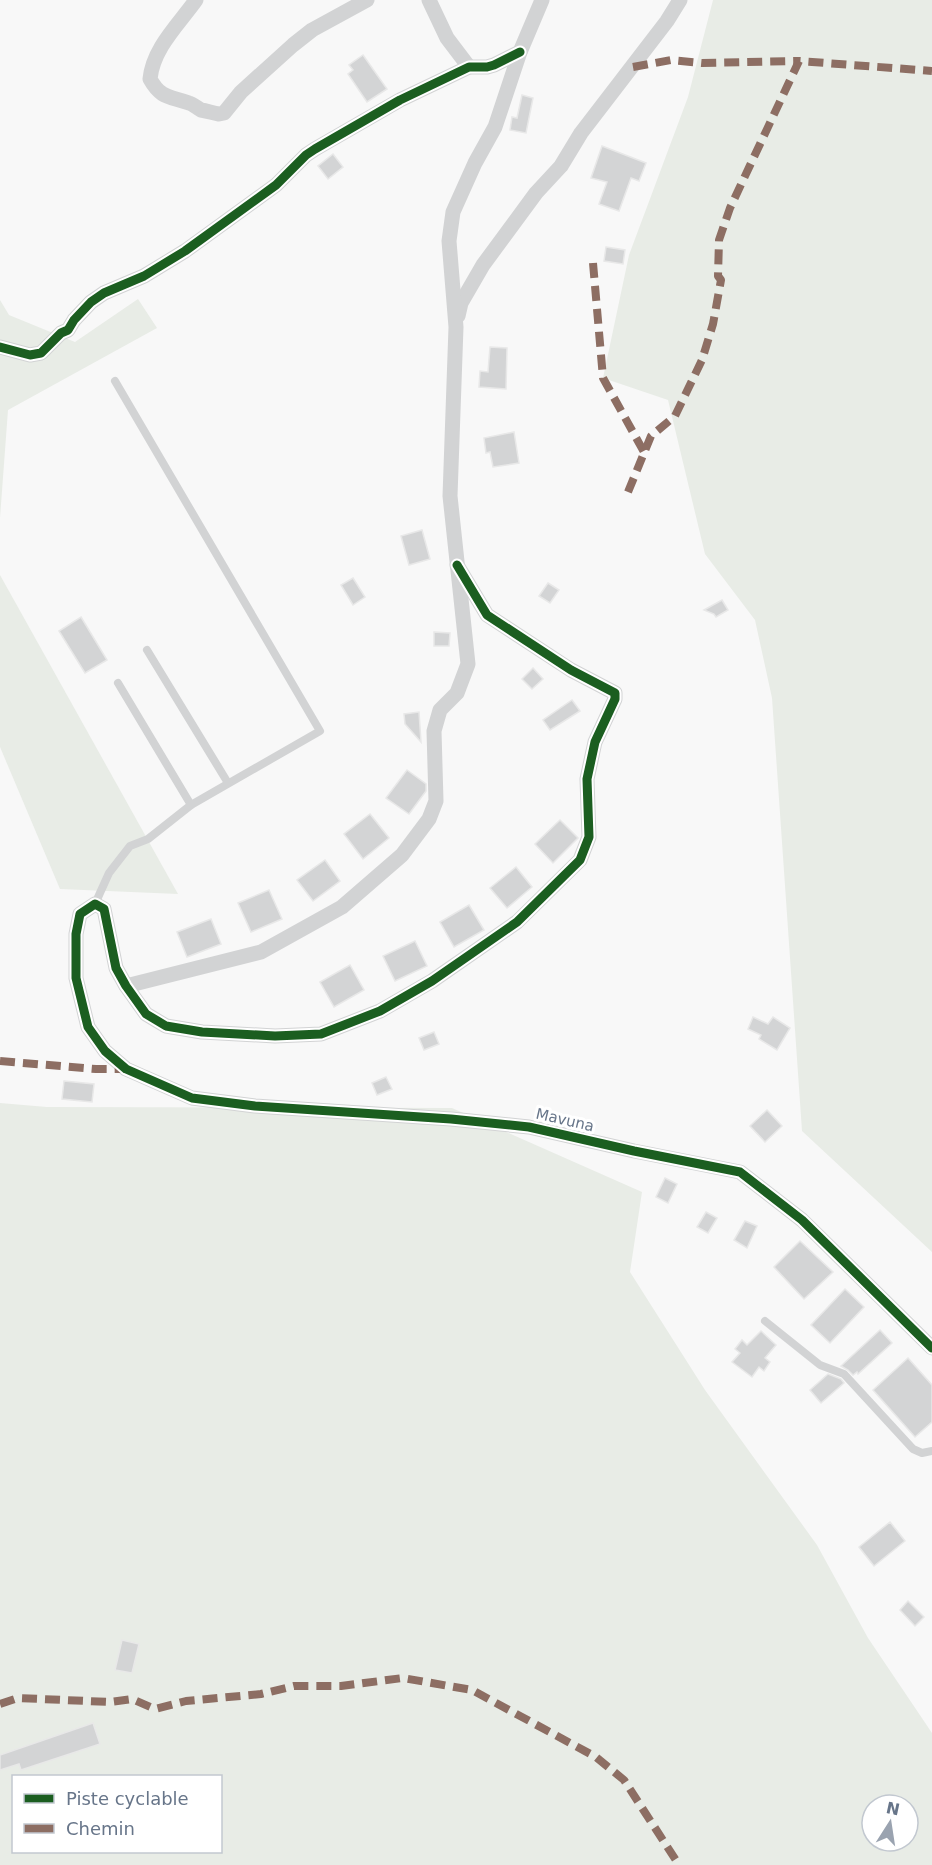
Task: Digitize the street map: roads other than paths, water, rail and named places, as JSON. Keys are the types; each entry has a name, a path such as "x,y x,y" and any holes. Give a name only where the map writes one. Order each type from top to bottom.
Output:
{"street":[{"path":"196,0 162,46 152,63 150,78 161,93 169,98 219,114 224,113 253,81 312,30 367,0"},
{"path":"429,0 447,38 469,67"},
{"path":"126,986 261,952 342,907 402,855 429,819 436,801 434,731 440,710 457,693 468,664 450,496 456,327 450,241 453,212 475,163 495,127 505,103 520,52 542,0"},
{"path":"456,327 461,303 483,265 536,193 561,166 581,133 660,30 680,0"},
{"path":"0,347 30,355 41,353 61,333 68,330 93,300 138,279 185,251 276,185 315,149 400,100 469,67 488,68 520,52"},
{"path":"95,904 104,909 116,968 146,1014 166,1026 202,1032 265,1035 321,1034 380,1011 432,981 517,921 580,860 589,837 587,779 595,742 616,696 613,692 571,670 487,615 457,565"},
{"name":"Mavuna","path":"95,904 80,914 76,934 76,978 88,1027 105,1051 126,1069 192,1098 255,1106 451,1119 529,1127 740,1172 802,1220 932,1348"}],"lane":[{"path":"95,904 109,873 130,846 147,839 191,805 320,731 115,381"},
{"path":"147,650 228,783"},
{"path":"118,683 191,805"},
{"path":"765,1321 820,1365 844,1374 914,1449 922,1452 932,1451"}]}
